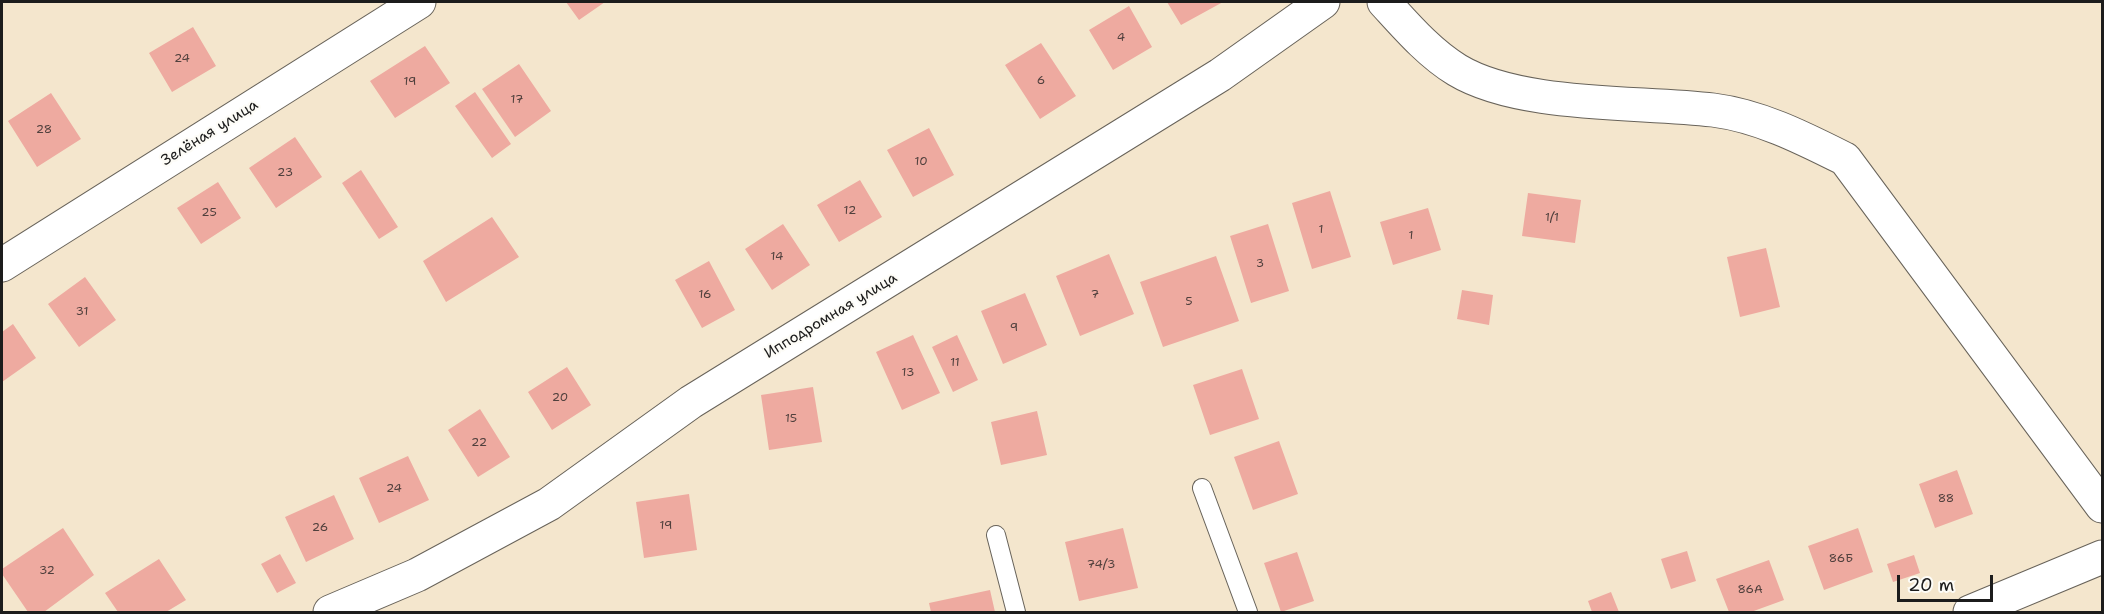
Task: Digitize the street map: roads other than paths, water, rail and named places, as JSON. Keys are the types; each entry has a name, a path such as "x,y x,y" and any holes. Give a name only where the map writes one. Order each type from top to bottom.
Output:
{"street":[{"name":"Зелёная улица","path":"2,265 418,2"},
{"name":"Ипподромная улица","path":"330,612 417,575 549,504 691,402 1220,75 1323,2"},
{"path":"1384,2 1419,39 1458,70 1502,90 1580,100 1715,110 1786,130 1845,159 2103,506"},
{"path":"1970,612 2103,557"}],"lane":[{"path":"1202,488 1248,612"},
{"path":"996,535 1016,612"}]}
